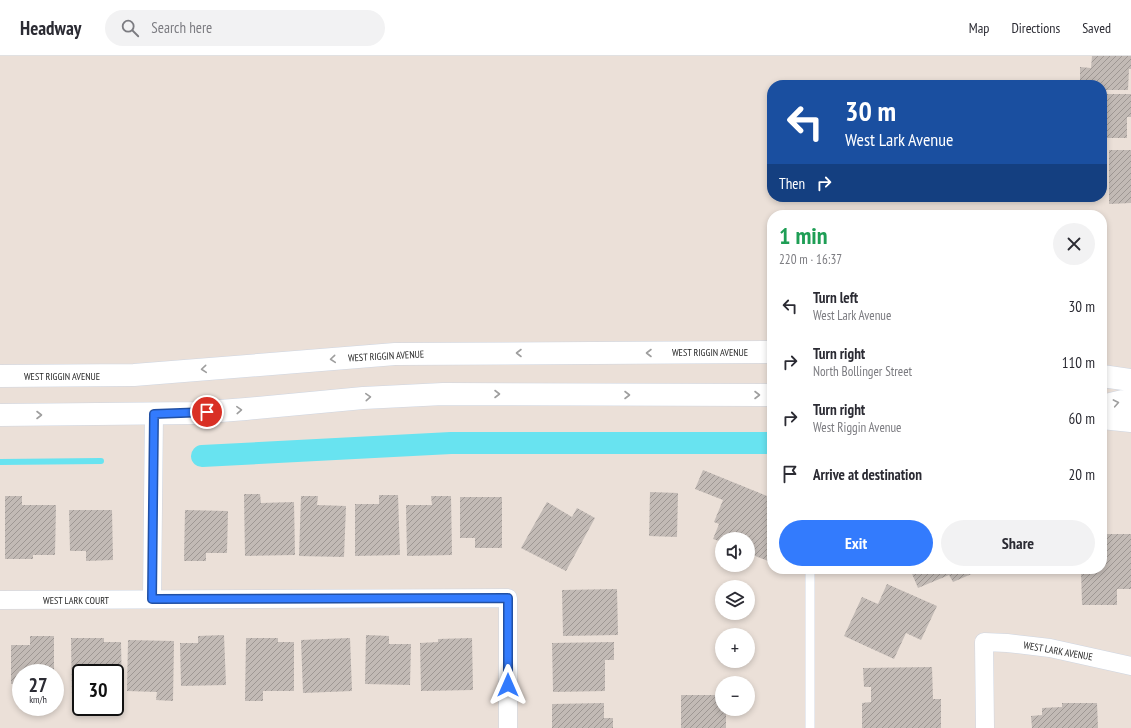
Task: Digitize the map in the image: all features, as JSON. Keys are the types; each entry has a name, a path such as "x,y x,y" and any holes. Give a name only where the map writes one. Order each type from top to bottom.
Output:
{"main road":[{"name":"WEST RIGGIN AVENUE","path":"0,376 134,375 394,354 767,352"},
{"path":"1107,377 1131,380"},
{"path":"0,415 154,414 246,409 369,397 443,394 767,395"},
{"path":"1107,405 1131,402"},
{"path":"1107,419 1131,421"}],"street":[{"path":"154,414 152,599 508,598 508,728"},
{"name":"WEST LARK COURT","path":"0,600 152,599"},
{"name":"WEST LARK AVENUE","path":"985,728 984,642 1050,648 1131,666"}],"lane":[{"path":"810,574 810,728"}],"building":[{"path":"1092,56 1131,56 1128,90 1107,90 1107,80 1080,80 1080,67 1091,68"},
{"path":"1107,94 1131,94 1131,117 1127,117 1127,138 1107,138"},
{"path":"1109,150 1131,150 1131,203 1109,204"},
{"path":"703,470 767,496 767,561 755,556 755,532 716,532 719,524 714,522 723,500 695,489"},
{"path":"650,492 678,493 677,537 649,536"},
{"path":"244,494 260,494 261,503 294,502 295,555 245,556"},
{"path":"379,495 398,495 400,555 355,556 355,504 379,504"},
{"path":"5,496 22,496 22,505 56,505 55,555 33,555 33,559 5,559"},
{"path":"301,496 318,496 317,505 346,506 344,557 299,556"},
{"path":"431,496 451,496 452,555 407,556 406,505 432,505"},
{"path":"460,497 502,497 502,548 475,548 475,538 460,538"},
{"path":"547,502 572,517 577,508 595,518 566,571 521,548"},
{"path":"69,510 112,510 113,560 86,561 86,551 70,551"},
{"path":"185,510 228,511 227,553 206,553 206,561 184,561"},
{"path":"1107,534 1131,534 1131,589 1117,589 1117,605 1082,605 1081,574 1107,574"},
{"path":"912,574 971,574 953,582 949,575 918,588"},
{"path":"887,584 937,606 921,640 906,633 894,659 844,636 862,597 878,604"},
{"path":"617,589 618,635 563,636 562,590"},
{"path":"224,635 226,685 181,686 180,643 198,643 198,636"},
{"path":"366,635 389,636 389,644 411,644 410,685 365,684"},
{"path":"30,636 54,636 54,664 12,664 11,684 11,645 30,645"},
{"path":"71,638 104,638 104,642 121,642 121,664 72,664 72,702"},
{"path":"246,638 278,638 278,642 294,642 294,691 263,691 263,701 245,701"},
{"path":"350,638 352,691 303,693 301,640"},
{"path":"472,638 473,690 421,691 420,643 438,642 438,639"},
{"path":"128,640 174,641 173,701 156,700 157,692 127,691"},
{"path":"614,642 614,660 605,660 605,691 553,692 552,643"},
{"path":"932,667 933,699 941,699 941,728 862,728 862,703 871,702 871,687 864,687 863,668"},
{"path":"681,695 715,695 715,716 726,716 726,728 681,728"},
{"path":"604,703 604,718 613,718 613,728 552,728 552,704"},
{"path":"1062,703 1097,703 1098,728 1032,728 1031,716 1042,715 1042,708 1062,707"}],"waterway":[{"path":"202,456 451,443 767,443"},
{"path":"0,462 101,461"}],"route":[{"path":"207,412 154,414 152,599 508,598 508,685"}]}
